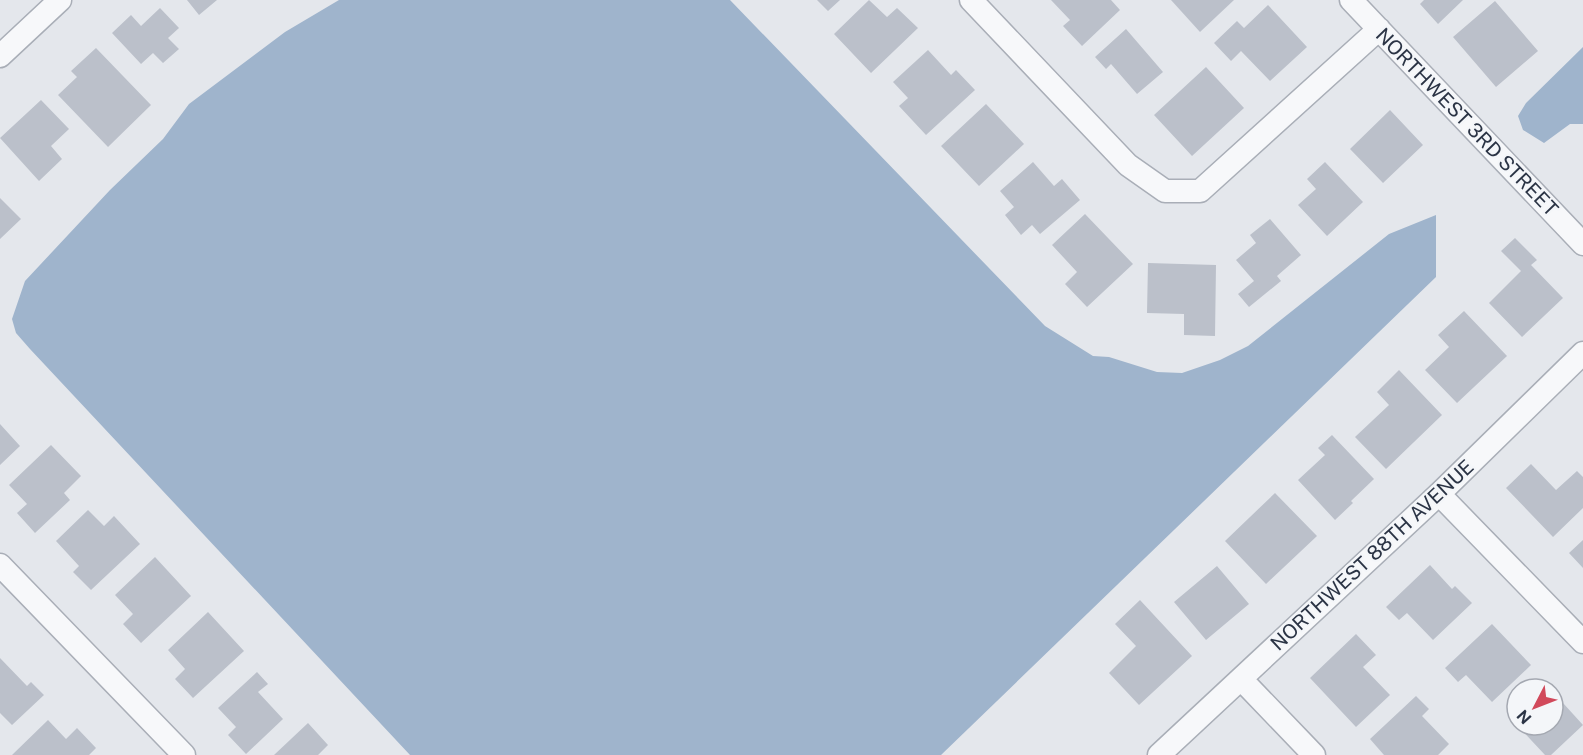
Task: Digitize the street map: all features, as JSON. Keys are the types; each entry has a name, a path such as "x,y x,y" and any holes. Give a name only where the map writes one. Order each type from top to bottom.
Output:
{"street":[{"path":"0,56 60,0"},
{"path":"971,0 1128,165 1165,191 1200,191 1379,29"},
{"name":"NORTHWEST 3RD STREET","path":"1351,0 1583,244"},
{"name":"NORTHWEST 88TH AVENUE","path":"1159,755 1439,494 1583,353"},
{"path":"1439,494 1583,642"},
{"path":"0,565 184,755"},
{"path":"1241,679 1314,755"}],"water":[{"path":"339,0 730,0 1045,326 1093,356 1109,357 1157,372 1182,373 1220,360 1248,346 1389,234 1436,215 1436,277 941,755 410,755 30,349 16,333 12,319 25,281 110,190 163,139 189,104 285,32"},
{"path":"1583,47 1583,124 1570,124 1544,143 1523,130 1518,116 1526,103"}],"building":[{"path":"187,0 217,0 199,15"},
{"path":"817,0 840,0 828,11"},
{"path":"869,0 887,17 897,8 918,28 871,73 834,34"},
{"path":"1051,0 1111,0 1120,10 1082,46 1063,26 1070,20"},
{"path":"1171,0 1234,0 1200,32"},
{"path":"1424,0 1463,0 1438,24 1420,4"},
{"path":"1495,1 1538,51 1496,87 1453,37"},
{"path":"1268,5 1307,47 1270,81 1241,51 1231,61 1214,43 1237,21 1244,28"},
{"path":"160,8 179,28 168,38 179,49 163,63 153,53 141,64 112,33 131,15 141,26"},
{"path":"1126,29 1163,72 1137,94 1111,64 1106,69 1095,57"},
{"path":"96,48 151,105 108,147 58,95 77,77 71,71"},
{"path":"928,50 951,75 956,70 975,90 926,135 899,106 908,98 893,82"},
{"path":"1206,67 1244,108 1192,156 1154,115"},
{"path":"41,100 69,129 51,146 62,159 39,181 0,138"},
{"path":"986,104 1024,144 979,186 941,146"},
{"path":"1390,110 1423,145 1383,183 1350,149"},
{"path":"1033,162 1054,186 1062,179 1080,200 1040,234 1032,225 1021,235 1005,215 1014,207 1000,191"},
{"path":"1325,162 1363,202 1327,236 1298,205 1316,189 1307,179"},
{"path":"0,198 21,219 0,239"},
{"path":"1085,214 1133,264 1087,307 1065,284 1077,272 1052,245"},
{"path":"1270,219 1301,255 1277,276 1281,281 1249,307 1238,294 1254,281 1236,260 1256,243 1250,235"},
{"path":"1515,238 1537,260 1531,265 1563,298 1522,337 1489,303 1521,271 1501,251"},
{"path":"1148,263 1216,265 1215,336 1184,335 1184,314 1147,313"},
{"path":"1464,311 1507,356 1457,403 1425,370 1449,347 1438,335"},
{"path":"1399,370 1442,415 1386,469 1355,437 1389,405 1377,392"},
{"path":"0,424 20,446 0,465"},
{"path":"1332,435 1374,479 1335,520 1298,480 1325,455 1318,448"},
{"path":"51,445 81,476 64,493 70,500 35,533 17,513 27,504 9,485"},
{"path":"1531,464 1556,490 1577,471 1583,477 1583,508 1553,537 1506,488"},
{"path":"1275,493 1317,536 1266,584 1225,541"},
{"path":"88,510 104,526 114,516 140,544 91,590 73,572 79,566 56,541"},
{"path":"1583,540 1583,568 1569,553"},
{"path":"155,557 191,596 141,643 123,624 133,614 115,595"},
{"path":"1430,565 1452,589 1455,586 1472,603 1433,640 1407,613 1399,620 1386,607"},
{"path":"1217,566 1249,604 1206,640 1174,602"},
{"path":"1140,600 1192,656 1139,705 1109,673 1136,646 1115,624"},
{"path":"208,612 244,651 193,698 175,679 185,669 168,650"},
{"path":"1492,624 1531,665 1518,677 1505,677 1505,690 1492,702 1466,675 1458,682 1445,668"},
{"path":"1356,634 1376,655 1363,667 1390,695 1356,727 1310,678"},
{"path":"0,658 27,686 31,682 44,695 12,725 0,713"},
{"path":"257,672 268,684 258,692 283,719 246,754 228,735 236,727 218,708"},
{"path":"1416,696 1429,709 1422,716 1449,744 1438,755 1384,755 1370,739"},
{"path":"1565,705 1583,725 1551,755 1545,755 1528,737 1565,737"},
{"path":"48,720 66,739 77,728 96,748 89,755 12,755"},
{"path":"308,723 328,745 318,755 274,755"}]}
